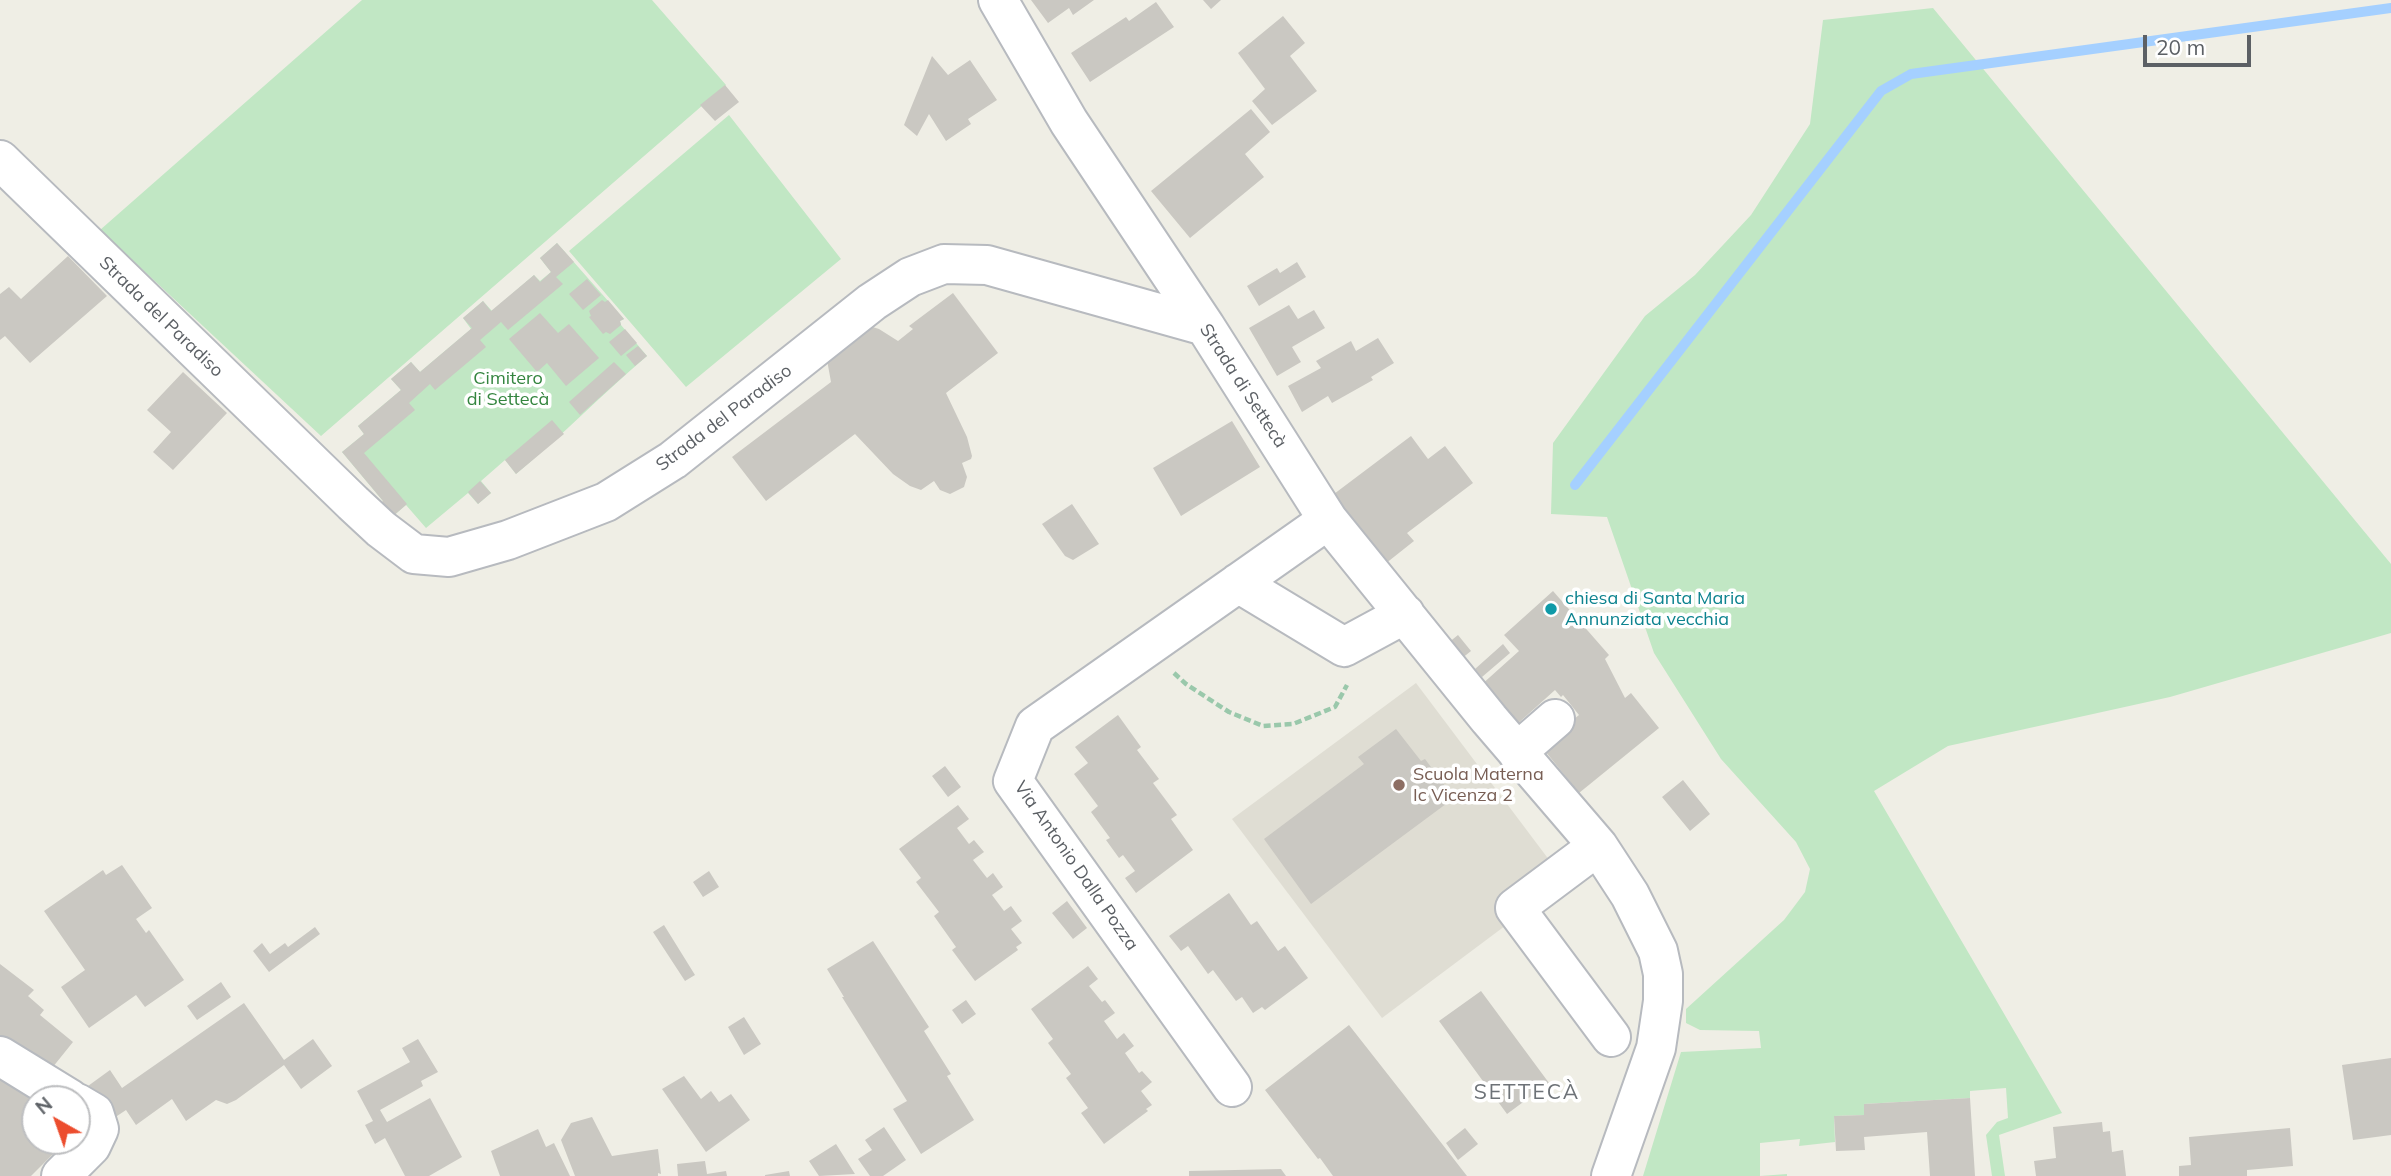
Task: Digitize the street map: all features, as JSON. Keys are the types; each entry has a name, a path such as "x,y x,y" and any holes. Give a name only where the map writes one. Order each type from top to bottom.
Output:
{"street":[{"name":"Strada di Settecà","path":"998,0 1069,122 1205,326 1328,520 1517,752 1598,846 1630,895 1658,951 1663,974 1662,1001 1656,1048 1615,1168"},
{"name":"Strada del Paradiso","path":"0,160 381,529 414,554 449,557 508,540 606,502 673,460 872,302 911,276 944,264 987,265 1205,326"},
{"name":"Via Antonio Dalla Pozza","path":"1232,1087 1013,781 1035,726 1328,520"},
{"path":"1238,583 1344,646 1405,614"},
{"path":"1517,752 1555,719"},
{"path":"1598,846 1515,908 1611,1037"},
{"path":"0,1056 47,1085"},
{"path":"91,1111 99,1129 91,1146"},
{"path":"61,1176 82,1155"}],"path":[{"path":"1149,646 1186,684 1228,712 1263,726 1293,724 1335,708 1355,668 1344,646"}],"shaded area":[{"path":"1416,683 1565,881 1382,1018 1232,819"}],"green space":[{"path":"362,0 652,0 726,85 321,436 100,230"},
{"path":"1933,8 2391,564 2391,633 2170,697 1948,746 1874,791 2062,1113 1999,1135 2005,1176 1992,1176 1986,1135 1997,1122 2008,1118 2006,1088 1970,1091 1970,1098 1864,1104 1864,1115 1834,1116 1835,1142 1799,1146 1800,1139 1760,1143 1760,1176 1643,1176 1681,1052 1761,1048 1759,1031 1700,1030 1686,1023 1686,1009 1784,920 1805,892 1810,869 1796,842 1721,759 1654,653 1607,517 1551,514 1553,443 1645,316 1695,275 1751,215 1810,124 1823,20"},
{"path":"729,115 841,259 686,387 569,251"},
{"name":"Cimitero di Settecà","path":"557,243 624,319 620,321 621,325 647,356 516,474 505,460 481,481 491,493 478,504 468,493 426,528 406,505 392,517 383,501 342,452 364,434 358,426 401,390 391,379 411,362 420,372 471,329 463,318 483,301 492,311 534,275 540,281 551,272 540,258"}],"building":[{"path":"1031,0 1094,0 1073,15 1069,8 1048,23"},
{"path":"1203,0 1221,0 1211,9"},
{"path":"1156,2 1174,27 1090,82 1071,53 1126,17 1129,21"},
{"path":"1283,16 1305,43 1290,56 1317,91 1272,125 1252,101 1265,89 1238,53"},
{"path":"932,56 948,75 970,60 997,100 968,119 971,124 946,141 929,114 917,136 904,125"},
{"path":"725,85 739,102 715,121 700,105"},
{"path":"1251,109 1270,132 1245,154 1264,177 1190,238 1151,191"},
{"path":"557,243 574,262 556,277 563,284 508,330 501,322 480,340 486,347 435,390 430,384 409,403 415,410 364,453 407,504 392,517 381,503 383,501 342,452 364,434 358,426 401,390 391,379 411,362 420,372 472,328 463,318 483,301 491,311 534,275 540,282 551,272 540,258"},
{"path":"68,256 107,296 30,363 5,336 0,340 0,294 9,287 21,299"},
{"path":"1297,262 1306,277 1259,306 1247,286 1277,268 1280,273"},
{"path":"587,279 601,295 583,310 569,294"},
{"path":"953,293 998,353 946,393 967,437 972,456 962,463 967,477 964,487 950,494 940,490 934,481 921,490 910,486 893,474 855,434 766,501 732,457 831,382 827,360 863,324 879,329 898,341 913,329 909,326"},
{"path":"602,300 608,300 624,319 610,334 603,334 589,317 589,311"},
{"path":"1289,305 1298,319 1314,310 1325,328 1292,347 1301,362 1277,376 1249,328"},
{"path":"540,313 558,333 569,324 599,358 566,386 547,363 537,372 509,339"},
{"path":"625,329 637,343 621,356 609,342"},
{"path":"1378,338 1394,363 1371,377 1373,380 1332,403 1328,396 1302,412 1288,386 1321,368 1316,361 1351,341 1356,351"},
{"path":"638,346 647,356 635,366 626,355"},
{"path":"614,362 626,374 580,415 569,402"},
{"path":"183,372 227,413 173,470 153,452 171,432 147,410"},
{"path":"552,420 564,434 516,474 505,460"},
{"path":"1232,421 1260,467 1181,516 1153,468"},
{"path":"1411,436 1428,459 1445,446 1473,483 1407,533 1414,541 1380,568 1330,497"},
{"path":"480,481 491,493 478,504 468,492"},
{"path":"1072,504 1099,544 1073,560 1065,556 1042,524"},
{"path":"1553,591 1609,655 1605,659 1625,698 1631,693 1659,728 1579,793 1541,746 1579,715 1563,695 1561,697 1555,690 1515,726 1480,686 1519,651 1504,635"},
{"path":"1458,635 1471,651 1456,663 1443,647"},
{"path":"1503,644 1510,653 1482,677 1475,669"},
{"path":"1118,715 1141,747 1137,750 1159,779 1153,783 1177,815 1171,819 1193,850 1136,893 1125,878 1135,871 1123,855 1119,858 1106,840 1110,838 1091,812 1098,806 1074,774 1088,763 1075,747"},
{"path":"1396,729 1421,761 1425,759 1454,798 1311,904 1264,839 1364,764 1358,757"},
{"path":"945,766 961,787 948,797 932,776"},
{"path":"1683,780 1710,814 1690,831 1662,797"},
{"path":"958,805 969,819 957,828 969,844 974,840 984,852 973,860 987,878 993,873 1003,887 992,895 1004,911 1011,906 1022,921 1011,929 1022,943 1016,947 1018,950 975,981 952,950 956,947 934,916 939,912 916,882 921,878 899,849"},
{"path":"122,865 152,908 136,919 146,933 149,930 184,980 145,1007 136,995 89,1028 61,987 85,970 44,911 103,870 106,875"},
{"path":"709,871 719,887 703,897 693,882"},
{"path":"1229,893 1251,925 1257,921 1278,951 1285,946 1308,978 1265,1010 1262,1007 1253,1013 1242,997 1236,1001 1213,970 1208,974 1188,946 1181,951 1169,936"},
{"path":"1067,901 1087,928 1073,939 1052,913"},
{"path":"664,925 695,975 685,981 653,932"},
{"path":"315,927 320,934 269,972 253,951 262,943 270,954 285,943 288,947"},
{"path":"873,941 929,1027 924,1031 951,1074 947,1076 974,1120 921,1154 893,1109 907,1101 827,969"},
{"path":"0,964 34,990 28,996 44,1010 40,1015 73,1042 48,1073 0,1041"},
{"path":"1088,966 1098,979 1089,986 1115,1013 1104,1021 1117,1039 1124,1033 1134,1046 1125,1053 1139,1073 1142,1071 1152,1082 1141,1091 1152,1105 1146,1109 1148,1111 1104,1144 1081,1113 1088,1108 1066,1078 1071,1074 1048,1043 1053,1039 1031,1009"},
{"path":"221,982 231,997 197,1020 187,1006"},
{"path":"1481,991 1549,1083 1507,1114 1439,1021"},
{"path":"966,1000 976,1014 962,1024 952,1010"},
{"path":"244,1003 284,1060 313,1039 332,1066 301,1089 284,1065 236,1100 227,1104 216,1100 186,1121 172,1099 136,1125 126,1110 111,1120 89,1085 110,1070 122,1088"},
{"path":"744,1017 761,1044 744,1055 728,1027"},
{"path":"1349,1025 1467,1176 1333,1176 1320,1158 1318,1159 1265,1090"},
{"path":"418,1039 438,1072 421,1081 423,1086 380,1110 387,1122 430,1098 462,1157 429,1176 405,1176 385,1138 375,1144 365,1125 373,1121 357,1091 410,1062 402,1048"},
{"path":"2391,1058 2391,1135 2353,1140 2342,1065"},
{"path":"0,1071 24,1085 21,1085 21,1155 52,1155 31,1176 0,1176"},
{"path":"684,1076 701,1099 711,1091 719,1102 731,1094 750,1120 706,1152 662,1089"},
{"path":"1970,1098 1975,1176 1930,1176 1927,1132 1864,1137 1865,1150 1836,1151 1834,1116 1864,1115 1864,1104"},
{"path":"592,1117 612,1156 658,1149 661,1174 575,1176 561,1140 571,1123"},
{"path":"2102,1122 2103,1132 2110,1131 2112,1152 2123,1150 2126,1176 2036,1176 2034,1161 2056,1158 2053,1127"},
{"path":"884,1127 906,1160 883,1176 870,1176 858,1159 872,1150 865,1140"},
{"path":"1465,1128 1478,1144 1458,1160 1446,1143"},
{"path":"2290,1128 2293,1166 2247,1170 2247,1176 2179,1176 2179,1166 2191,1165 2189,1137"},
{"path":"538,1129 546,1147 554,1143 570,1176 500,1176 491,1151"},
{"path":"836,1144 855,1174 819,1176 809,1161"},
{"path":"705,1161 707,1174 726,1171 727,1176 678,1176 677,1164"},
{"path":"1281,1169 1286,1176 1189,1176 1189,1171"},
{"path":"789,1171 790,1176 765,1176 765,1175"}],"waterway":[{"path":"1575,485 1881,91 1911,74 2391,8"}],"place":[{"name":"chiesa di Santa Maria Annunziata vecchia","path":"1551,609"},
{"name":"Scuola Materna Ic Vicenza 2","path":"1399,785"}],"district":[{"name":"SETTECÀ","path":"1527,1093"}]}
